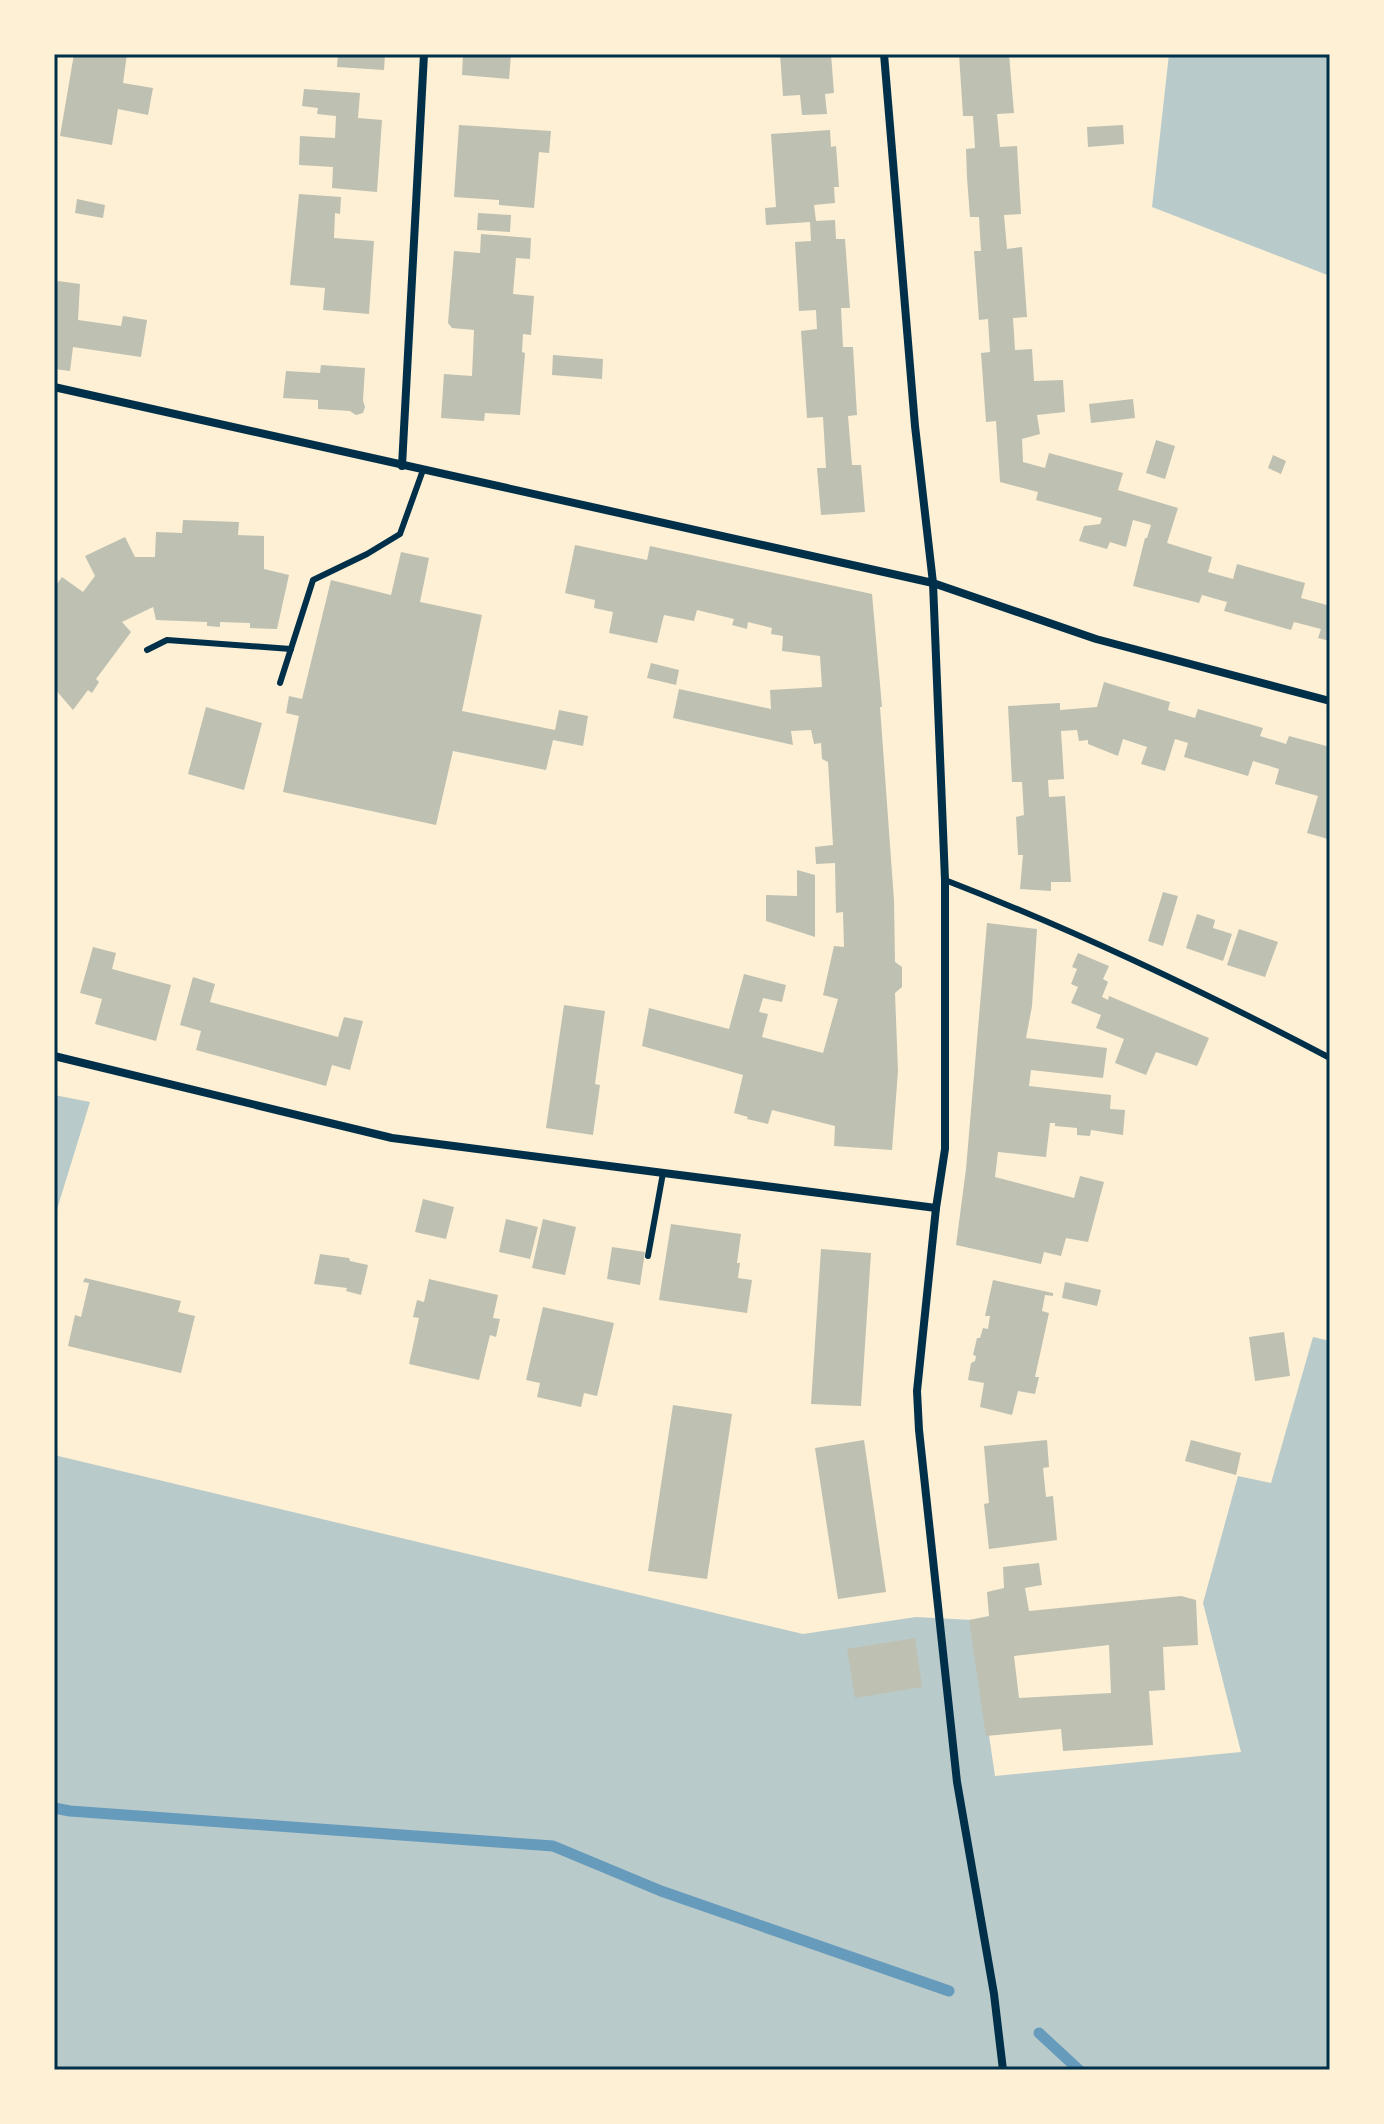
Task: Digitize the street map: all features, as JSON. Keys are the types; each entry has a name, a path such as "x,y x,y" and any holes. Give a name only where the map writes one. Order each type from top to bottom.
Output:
{"street":[{"path":"402,466 424,54"},
{"path":"884,54 915,426 933,583 945,880 945,1149 917,1391 919,1430 957,1782 994,1994 1003,2070"},
{"path":"54,387 933,583 1096,639 1330,701"},
{"path":"54,1056 392,1138 936,1208"}],"lane":[{"path":"280,683 313,580 400,534 423,470"},
{"path":"147,650 167,640 291,649"},
{"path":"945,880 1078,934 1330,1058"},
{"path":"648,1256 663,1173"}],"shaded area":[{"path":"1169,54 1330,54 1330,276 1152,207"},
{"path":"54,1095 90,1102 54,1219"},
{"path":"1313,1337 1330,1341 1330,2070 54,2070 54,1455 803,1634 916,1617 972,1620 995,1776 1241,1752 1203,1603 1238,1476 1271,1483"}],"building":[{"path":"74,54 127,54 123,83 153,88 148,115 118,109 112,145 60,136"},
{"path":"338,54 385,54 384,70 337,67"},
{"path":"463,54 511,54 509,79 462,75"},
{"path":"780,54 831,54 834,93 825,94 827,114 802,115 800,95 783,96"},
{"path":"959,54 1009,54 1014,113 997,114 1000,147 1017,146 1021,214 1004,215 1007,249 1022,247 1027,317 1013,318 1015,350 1032,349 1034,381 1063,380 1065,412 1037,415 1040,434 1022,439 1023,462 1045,468 1049,453 1123,473 1118,490 1178,508 1167,543 1212,557 1208,572 1233,579 1237,564 1305,583 1301,598 1327,605 1330,598 1330,641 1318,638 1321,629 1294,622 1291,630 1224,611 1227,602 1202,595 1199,603 1133,586 1151,525 1133,520 1126,547 1110,542 1107,549 1079,541 1084,526 1100,524 1102,518 1036,500 1038,492 1000,482 996,421 986,422 981,353 990,352 988,319 979,320 974,251 981,251 979,217 970,217 966,149 975,148 973,116 963,116"},
{"path":"304,89 360,93 358,118 382,120 377,192 332,188 333,167 299,165 300,136 335,138 336,116 317,114 318,108 302,106"},
{"path":"459,125 551,131 549,153 539,152 534,208 499,205 499,200 454,197"},
{"path":"1123,125 1124,144 1088,147 1087,127"},
{"path":"830,130 831,147 836,146 839,187 834,187 835,203 814,205 816,221 835,220 836,239 845,239 850,308 841,308 843,347 853,347 857,415 848,416 852,465 861,465 865,512 821,515 817,468 826,468 823,417 807,418 801,331 817,329 816,310 799,311 795,242 811,241 810,222 766,225 765,208 776,207 771,134"},
{"path":"299,194 341,197 340,214 335,213 334,238 374,241 369,314 323,310 325,288 290,285"},
{"path":"77,199 105,205 103,218 75,213"},
{"path":"478,213 511,215 510,232 477,230"},
{"path":"481,234 531,238 530,259 516,258 513,294 534,296 531,335 523,334 522,352 525,353 520,415 485,413 484,421 441,418 444,374 472,376 474,330 452,328 448,323 454,251 480,253"},
{"path":"58,281 80,284 78,320 121,326 123,316 147,320 141,357 73,347 70,371 54,369 54,291"},
{"path":"553,355 603,359 602,379 552,375"},
{"path":"321,365 365,368 363,413 356,415 350,411 318,409 318,400 283,398 286,371 320,373"},
{"path":"1133,399 1135,418 1091,423 1089,404"},
{"path":"1156,440 1175,446 1165,479 1146,473"},
{"path":"1273,455 1286,461 1281,474 1268,468"},
{"path":"183,520 239,522 238,535 264,536 264,569 289,575 277,629 250,628 250,623 220,622 220,627 207,626 207,622 156,620 153,607 122,622 131,632 96,679 99,682 92,693 88,690 73,710 54,688 54,588 62,577 83,592 95,576 85,556 125,537 135,557 155,557 156,532 182,533"},
{"path":"575,545 647,560 650,546 872,594 882,707 895,962 902,967 902,987 895,993 898,1071 892,1150 834,1146 835,1126 772,1110 768,1124 747,1119 734,1113 743,1075 642,1046 649,1008 729,1029 744,974 786,985 782,1002 763,998 759,1012 768,1014 762,1037 823,1053 838,999 823,995 834,946 844,947 843,912 836,913 835,863 816,864 815,847 833,845 828,762 822,759 821,743 814,744 811,730 791,731 793,745 673,718 679,689 771,709 770,690 822,687 820,656 782,651 783,636 771,634 772,628 748,622 747,629 732,625 734,619 697,610 694,621 664,615 657,643 609,633 613,612 594,608 595,600 565,593"},
{"path":"401,552 429,558 420,602 482,615 462,711 555,730 559,710 588,716 583,746 553,740 546,770 453,751 436,825 283,792 299,716 286,713 289,696 302,699 331,580 391,595"},
{"path":"651,663 679,670 676,685 647,678"},
{"path":"1104,682 1170,702 1168,710 1195,718 1198,709 1263,728 1260,736 1286,744 1289,736 1330,747 1328,839 1307,833 1318,796 1275,784 1279,769 1253,761 1248,776 1184,757 1188,743 1175,739 1165,771 1141,764 1147,747 1123,739 1118,756 1088,744 1088,740 1079,741 1077,730 1061,731 1064,779 1048,780 1049,797 1065,796 1071,882 1051,882 1051,891 1020,889 1023,855 1018,855 1016,817 1024,815 1022,782 1012,782 1008,706 1060,703 1060,710 1097,707"},
{"path":"206,707 262,723 244,790 188,774"},
{"path":"797,870 815,875 815,937 766,921 766,895 797,896"},
{"path":"1163,892 1178,896 1163,946 1148,941"},
{"path":"1197,914 1215,920 1213,928 1232,934 1223,961 1186,948"},
{"path":"987,923 1037,929 1032,1006 1026,1038 1107,1048 1103,1078 1031,1070 1029,1086 1111,1095 1110,1109 1125,1110 1123,1135 1091,1130 1090,1136 1077,1135 1077,1128 1050,1123 1046,1157 998,1152 995,1177 1074,1198 1080,1176 1104,1182 1088,1242 1066,1238 1061,1256 1044,1252 1041,1264 956,1245 966,1169"},
{"path":"1239,929 1278,942 1265,977 1227,965"},
{"path":"93,947 116,953 112,969 171,985 156,1041 95,1024 102,999 80,993"},
{"path":"1078,953 1109,966 1103,979 1108,982 1102,997 1108,1000 1109,996 1209,1038 1197,1066 1156,1052 1146,1075 1115,1063 1124,1039 1096,1028 1101,1015 1071,1003 1078,987 1071,984 1077,969 1072,967"},
{"path":"193,977 215,984 210,1002 338,1037 344,1017 363,1021 350,1070 332,1065 326,1086 196,1050 201,1031 180,1025"},
{"path":"564,1005 605,1011 595,1084 600,1085 593,1135 546,1128"},
{"path":"423,1199 454,1207 446,1239 415,1232"},
{"path":"506,1219 538,1227 530,1259 499,1252"},
{"path":"543,1219 576,1227 565,1275 532,1268"},
{"path":"671,1224 741,1234 738,1278 752,1280 747,1313 659,1300"},
{"path":"612,1247 645,1252 640,1285 607,1279"},
{"path":"821,1249 871,1253 861,1406 811,1404"},
{"path":"320,1254 349,1258 350,1261 368,1265 361,1295 346,1291 347,1288 314,1284"},
{"path":"85,1278 181,1301 178,1312 195,1316 181,1373 68,1346 75,1315 81,1317 89,1283 83,1282"},
{"path":"429,1279 498,1295 493,1318 500,1319 496,1337 490,1335 479,1380 409,1364 419,1318 413,1317 417,1300 424,1302"},
{"path":"993,1280 1053,1293 1053,1296 1045,1295 1042,1311 1049,1313 1035,1377 1039,1377 1035,1394 1018,1391 1012,1415 980,1407 984,1383 968,1380 971,1363 975,1361 976,1356 973,1355 977,1338 980,1338 983,1328 988,1329 990,1316 985,1316"},
{"path":"1065,1282 1101,1290 1097,1306 1062,1298"},
{"path":"543,1307 614,1323 597,1396 584,1393 581,1407 537,1397 540,1383 526,1380"},
{"path":"1284,1332 1290,1376 1255,1381 1249,1337"},
{"path":"673,1405 732,1414 707,1579 648,1571"},
{"path":"864,1440 886,1592 838,1599 815,1448"},
{"path":"1047,1440 1049,1467 1043,1468 1046,1497 1053,1496 1057,1540 989,1549 984,1504 989,1503 984,1446"},
{"path":"1191,1440 1241,1453 1236,1475 1185,1461"},
{"path":"1039,1563 1042,1585 1025,1588 1029,1611 1181,1596 1196,1600 1198,1645 1163,1647 1165,1690 1149,1691 1153,1745 1063,1751 1061,1729 986,1736 969,1620 989,1616 987,1592 1004,1588 1003,1567","holes":["1109,1645 1111,1693 1019,1698 1014,1656"]},
{"path":"915,1638 922,1687 855,1698 847,1649"}],"waterway":[{"path":"54,1808 553,1846 661,1891 949,1991"},
{"path":"1039,2033 1079,2070"}]}
